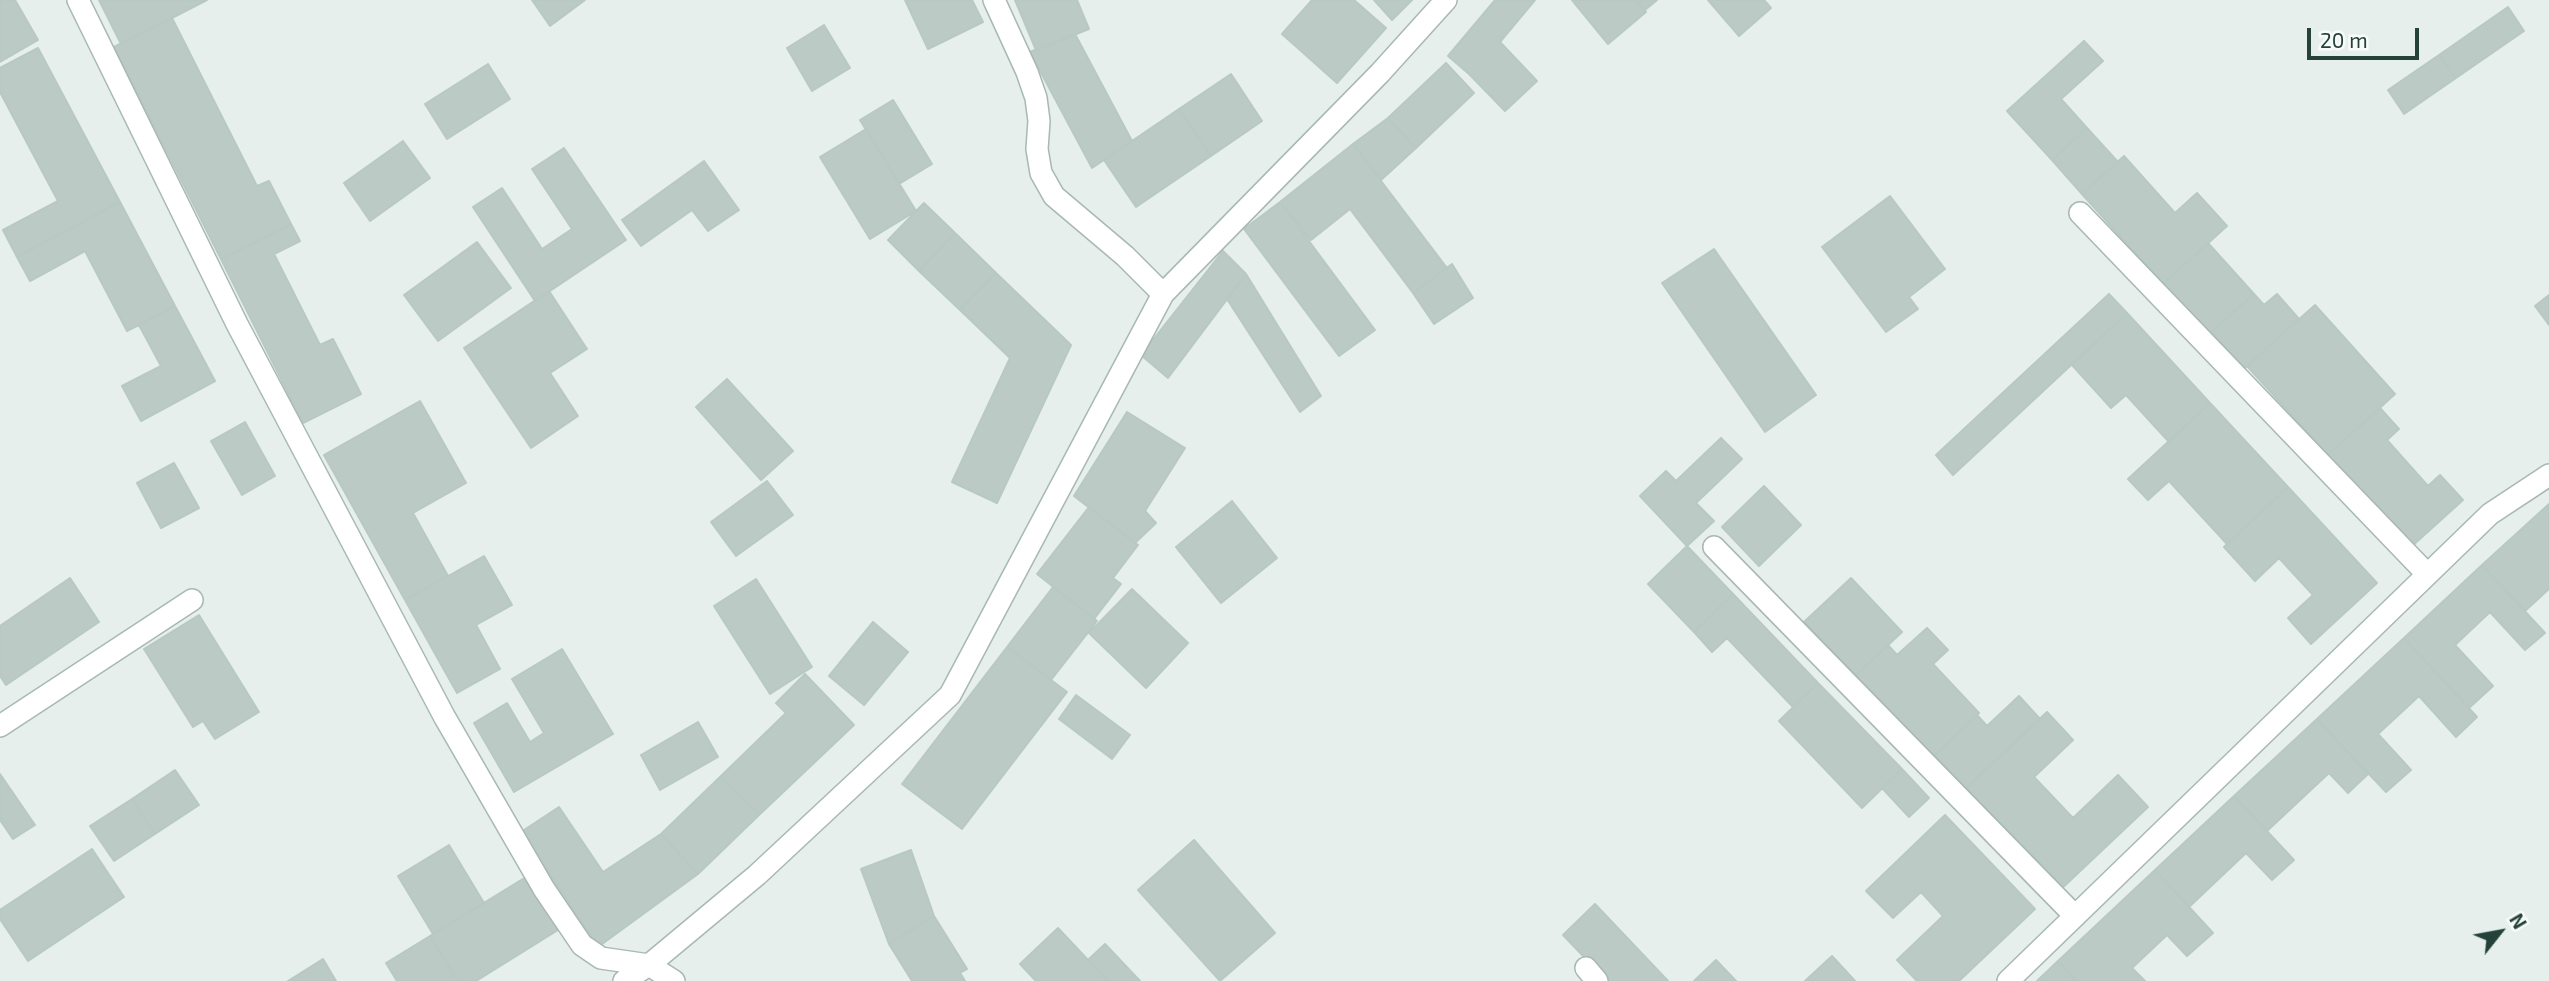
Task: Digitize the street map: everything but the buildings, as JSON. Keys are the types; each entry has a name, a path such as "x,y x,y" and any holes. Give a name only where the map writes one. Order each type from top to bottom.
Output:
{"street":[{"path":"78,0 237,324 443,716 544,889 582,945 601,958 649,965 674,981"},
{"path":"994,0 1027,72 1035,98 1039,121 1037,149 1041,173 1054,196 1125,256 1163,293"},
{"path":"624,981 649,965 757,876 950,695 1163,293 1380,73 1446,0"},
{"path":"2080,213 2427,575"},
{"path":"2008,981 2490,514 2549,475"},
{"path":"1714,547 2075,916"},
{"path":"0,726 192,600"}]}
